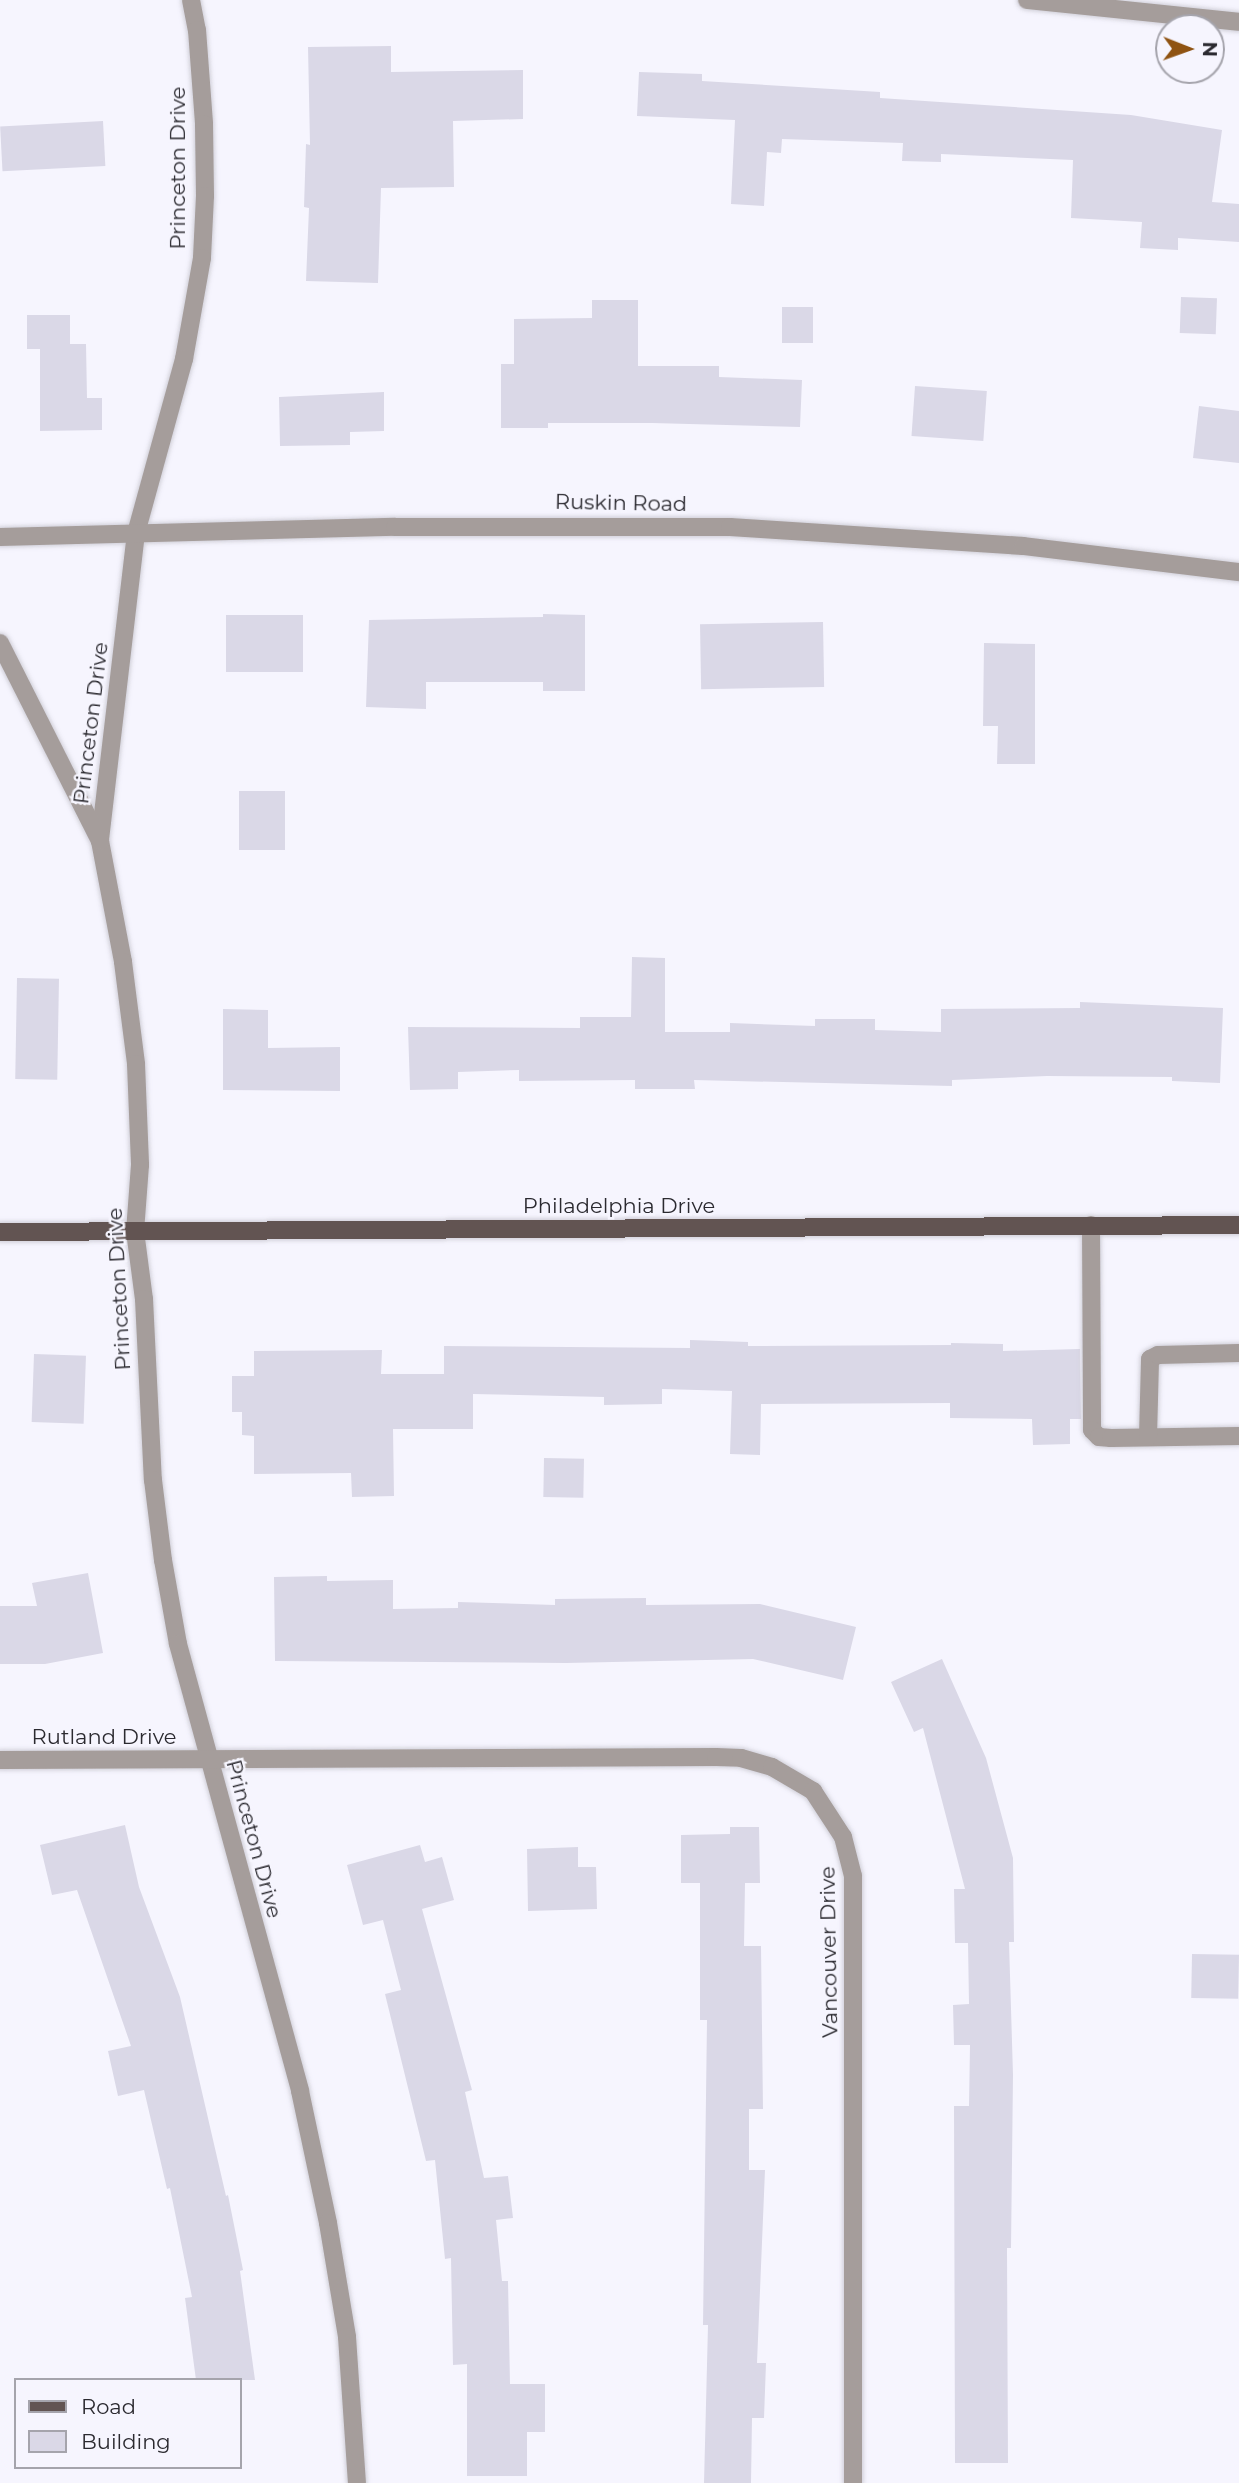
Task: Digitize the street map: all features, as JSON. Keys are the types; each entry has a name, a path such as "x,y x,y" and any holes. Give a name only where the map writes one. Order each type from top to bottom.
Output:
{"main road":[{"name":"Philadelphia Drive","path":"0,1232 1239,1225"}],"street":[{"name":"Princeton Drive","path":"191,0 197,30 204,124 202,258 184,359 136,533 100,841 123,962 136,1064 140,1165 135,1231 144,1299 144,1348 153,1480 163,1560 178,1644 300,2091 328,2223 346,2337 357,2483"},
{"path":"1027,0 1239,22"},
{"name":"Ruskin Road","path":"0,537 555,525 730,527 1023,545 1239,572"},
{"path":"0,643 100,841"},
{"path":"1091,1226 1092,1430 1100,1437 1111,1438 1239,1436"},
{"path":"1148,1437 1150,1359 1158,1355 1239,1353"},
{"name":"Vancouver Drive","path":"208,1759 716,1756 741,1758 772,1767 813,1791 843,1837 853,1876 853,2483"},
{"name":"Rutland Drive","path":"0,1760 208,1759"}],"building":[{"path":"391,46 391,72 523,70 523,119 453,121 454,187 381,188 378,283 306,281 309,208 304,207 306,144 310,145 308,47"},
{"path":"639,72 702,74 702,81 880,92 880,98 1131,115 1222,130 1212,202 1239,204 1239,242 1178,238 1178,250 1140,248 1142,222 1071,218 1073,160 941,154 941,162 902,161 903,143 782,139 781,153 767,152 764,206 731,204 735,120 637,116"},
{"path":"103,121 105,166 2,171 0,126"},
{"path":"1181,297 1217,298 1216,334 1180,333"},
{"path":"592,300 638,300 638,366 719,366 719,377 802,380 800,427 548,423 548,428 501,428 501,364 514,364 514,319 592,318"},
{"path":"782,307 813,307 813,343 782,343"},
{"path":"27,315 70,315 70,344 86,344 87,398 102,398 102,430 40,431 40,349 27,349"},
{"path":"915,386 987,391 983,441 912,436"},
{"path":"384,392 384,431 350,432 350,445 280,446 279,397"},
{"path":"1199,406 1239,411 1239,463 1193,458"},
{"path":"543,614 585,615 585,691 543,691 543,682 426,682 426,709 366,707 369,620 543,617"},
{"path":"226,615 303,615 303,672 226,672"},
{"path":"823,622 824,687 701,689 700,624"},
{"path":"984,643 1035,644 1035,764 997,764 998,726 983,726"},
{"path":"239,791 285,791 285,850 239,850"},
{"path":"632,957 665,958 665,1032 730,1032 730,1023 815,1026 815,1019 875,1019 875,1030 941,1032 941,1009 1080,1008 1080,1002 1223,1008 1220,1083 1172,1081 1172,1077 1047,1076 952,1080 952,1086 694,1080 695,1089 635,1089 635,1080 519,1081 519,1070 458,1072 458,1089 410,1090 408,1027 580,1028 580,1017 631,1017"},
{"path":"17,978 59,979 57,1080 15,1079"},
{"path":"223,1009 268,1010 268,1048 340,1047 340,1091 223,1090"},
{"path":"690,1340 748,1342 748,1346 951,1343 1003,1344 1003,1351 1080,1349 1081,1419 1070,1419 1070,1444 1033,1445 1032,1419 950,1418 950,1403 761,1404 760,1455 730,1454 732,1391 662,1389 662,1404 604,1405 604,1397 473,1394 473,1429 393,1429 394,1496 352,1497 351,1473 254,1474 254,1436 242,1435 242,1412 232,1412 232,1376 254,1376 254,1351 382,1350 381,1374 444,1374 444,1346 690,1348"},
{"path":"34,1354 86,1356 84,1424 32,1422"},
{"path":"544,1458 584,1459 583,1498 543,1497"},
{"path":"88,1573 103,1653 45,1664 0,1664 0,1606 37,1606 32,1583"},
{"path":"327,1576 327,1581 393,1580 393,1609 458,1608 458,1602 555,1605 555,1599 646,1598 646,1605 760,1604 856,1627 843,1680 753,1659 566,1663 275,1661 274,1577"},
{"path":"942,1659 986,1758 1013,1858 1014,1942 1009,1942 1013,2075 1011,2248 1007,2248 1008,2463 955,2463 954,2106 969,2106 970,2045 954,2045 953,2005 969,2004 968,1943 955,1943 954,1889 965,1889 923,1728 914,1732 891,1682"},
{"path":"125,1825 139,1887 180,1997 226,2196 228,2195 243,2270 240,2271 255,2380 196,2378 185,2298 192,2297 170,2188 167,2189 144,2090 118,2096 108,2051 131,2046 77,1890 52,1895 40,1845"},
{"path":"730,1827 759,1827 760,1883 745,1883 744,1946 761,1946 763,2109 749,2109 749,2170 765,2170 757,2363 766,2363 764,2418 752,2418 751,2483 704,2483 708,2325 703,2325 707,2020 700,2020 700,1883 681,1883 681,1835 730,1834"},
{"path":"420,1845 425,1862 442,1857 454,1900 422,1909 472,2090 465,2092 484,2178 508,2176 513,2218 496,2220 502,2281 508,2281 510,2384 545,2384 545,2432 527,2432 527,2476 467,2476 467,2364 453,2365 451,2258 445,2259 435,2160 426,2161 385,1994 401,1990 383,1920 363,1925 347,1865"},
{"path":"578,1847 578,1867 596,1867 597,1909 528,1911 527,1849"},
{"path":"1192,1954 1239,1955 1238,1999 1191,1998"}]}
